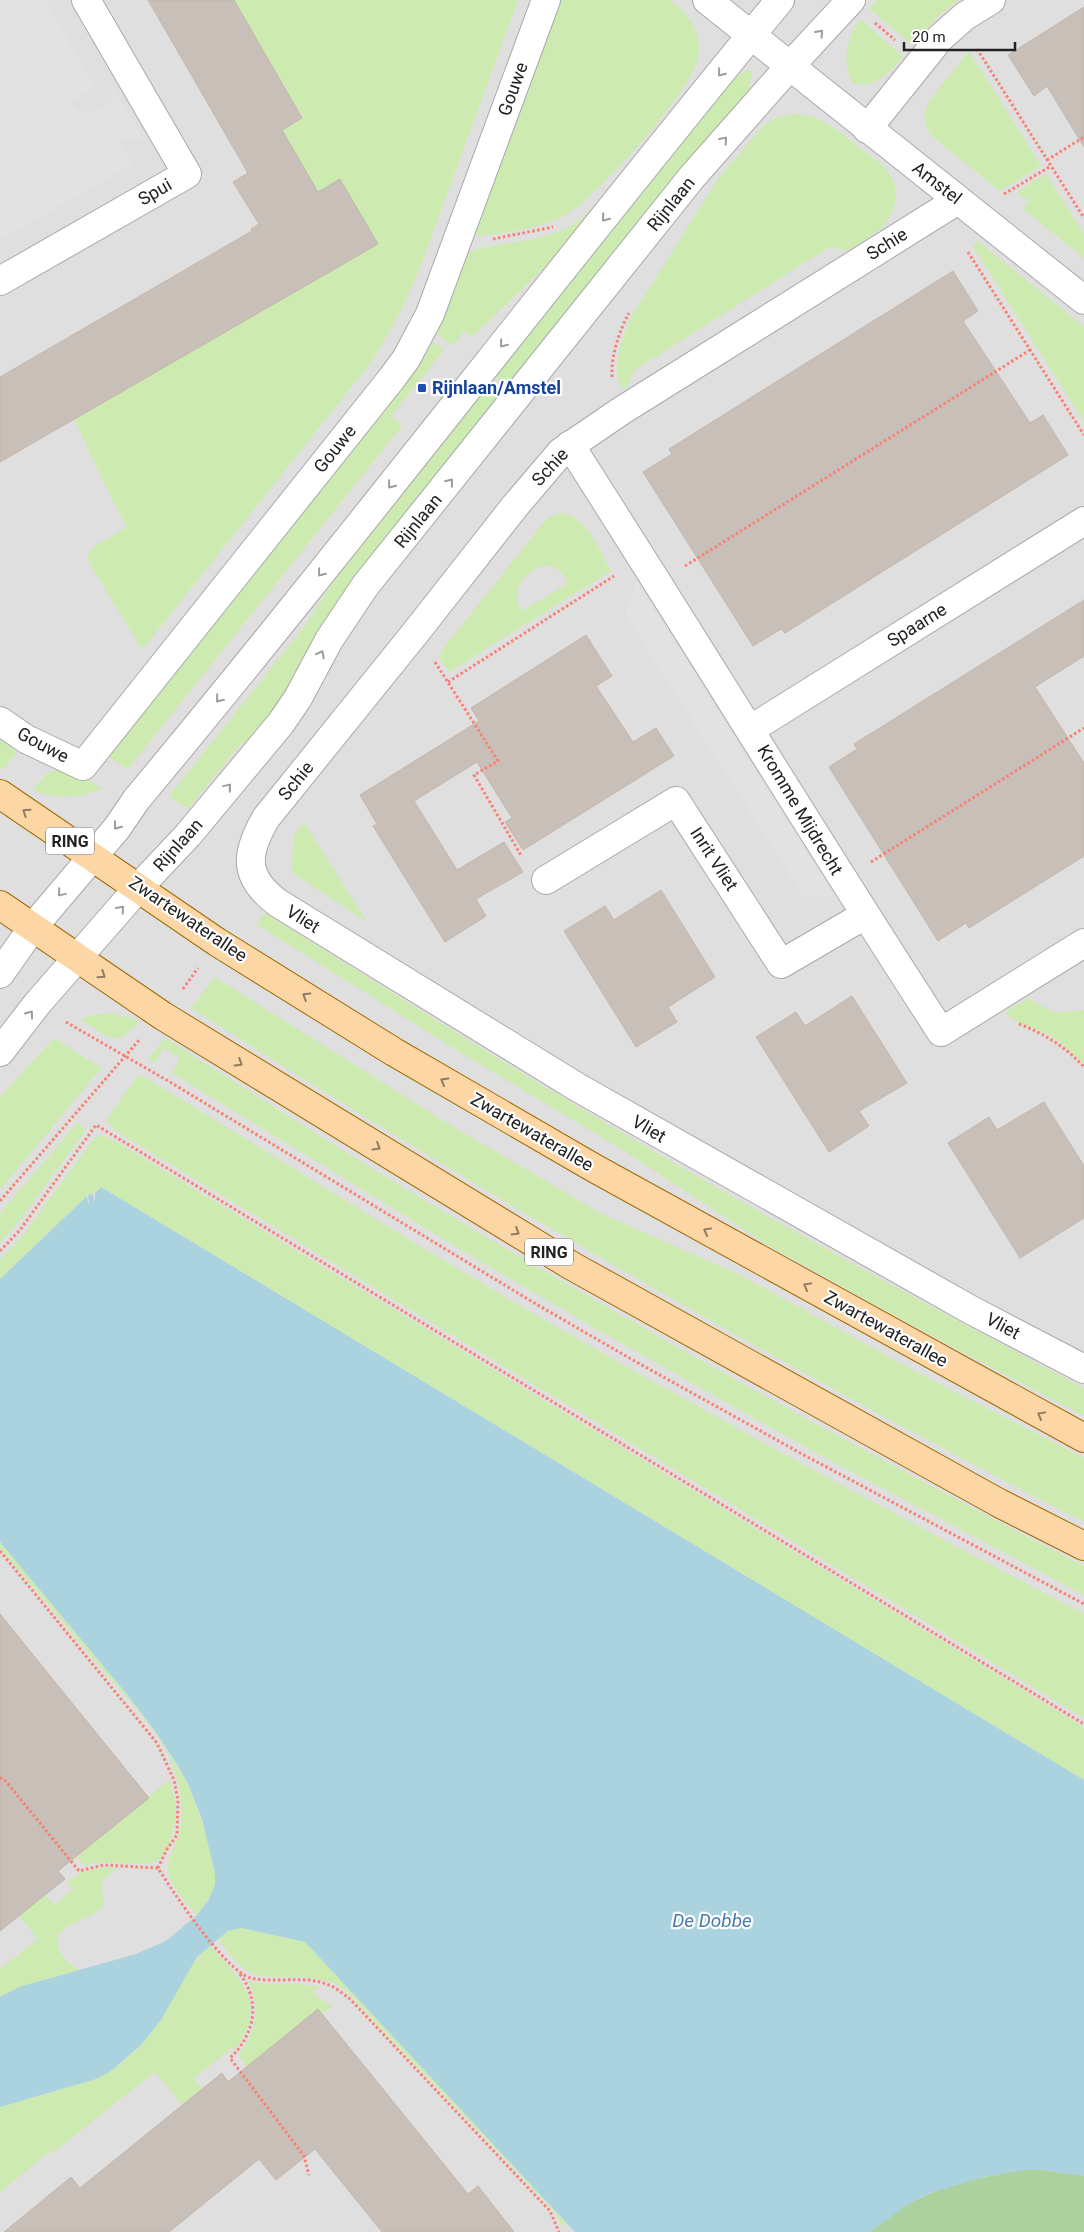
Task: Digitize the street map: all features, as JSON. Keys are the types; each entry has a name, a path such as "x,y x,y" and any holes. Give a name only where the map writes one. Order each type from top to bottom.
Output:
{"main road":[{"name":"Zwartewaterallee","path":"0,794 217,942 394,1052 594,1168 1084,1438"},
{"name":"RING","path":"0,905 163,1016 572,1266 998,1503 1084,1546"}],"street":[{"name":"Spui","path":"0,281 187,174 86,0"},
{"name":"Gouwe","path":"0,721 26,739 83,766 406,359 430,314 546,0"},
{"name":"Amstel","path":"707,0 1084,300"},
{"path":"0,974 33,927 352,535 780,0"},
{"path":"867,129 940,38 959,21 990,0"},
{"name":"Rijnlaan","path":"0,1052 37,1004 139,887 188,835 281,723 329,640 366,586 692,177 850,1"},
{"name":"Schie","path":"252,852 258,832 266,818 416,632 514,506 561,452 621,411 958,200"},
{"name":"Kromme Mijdrecht","path":"570,445 751,729 865,915 941,1032 1084,943"},
{"name":"Spaarne","path":"751,729 1084,521"},
{"name":"Inrit Vliet","path":"546,880 676,801 781,964 865,915"},
{"name":"Vliet","path":"252,852 250,862 258,886 278,903 577,1087 971,1310 1084,1369"}],"path":[{"path":"850,1 921,62"},
{"path":"959,21 1084,218"},
{"path":"1047,160 1084,137"},
{"path":"931,216 962,244 1084,435"},
{"path":"454,248 557,226"},
{"path":"621,411 614,390 612,367 619,336 632,306"},
{"path":"658,584 1030,350"},
{"path":"448,682 642,558"},
{"path":"416,632 498,761 474,775 522,857 546,880"},
{"path":"843,880 1084,728"},
{"path":"0,1201 124,1056 163,1016 217,942"},
{"path":"37,1004 170,1082 530,1301 631,1359 802,1454 1084,1604"},
{"path":"987,1004 1006,1019 1046,1036 1084,1067"},
{"path":"0,1251 20,1230 96,1125 1084,1724"},
{"path":"0,1552 157,1743 165,1758 178,1800 177,1835 167,1849 158,1868"},
{"path":"0,1778 4,1779 79,1870 104,1865 158,1868"},
{"path":"158,1868 178,1900 239,1973 251,1991 254,2013 252,2022 243,2044 230,2058 304,2156 309,2175"},
{"path":"239,1973 250,1978 315,1981 332,1986 350,1999 550,2211 559,2232"}],"shaded area":[{"path":"0,0 1084,0 1084,2232 0,2232"},
{"path":"0,0 45,0 94,86 93,89 72,102 75,108 81,112 91,114 107,107 112,98 112,85 146,142 133,137 120,140 131,165 0,240"},
{"path":"637,583 834,896 804,897 625,614"}],"green space":[{"path":"234,0 518,0 420,268 384,342 369,365 142,650 87,557 93,547 127,527 112,500 74,419 376,245 379,246 340,179 318,193 282,130 303,117 303,115 301,115"},
{"path":"559,0 670,0 689,18 693,25 698,40 698,58 692,73 661,118 618,168 578,206 556,220 534,227 479,236 475,234 475,229"},
{"path":"877,0 959,0 940,14 912,45 869,9"},
{"path":"860,19 903,57 881,78 867,84 852,82 846,58 849,42"},
{"path":"969,51 1041,166 1000,191 935,139 928,130 925,121 925,111 930,100"},
{"path":"749,69 752,72 749,90 744,101 510,388 492,374 725,84"},
{"path":"792,114 812,117 828,124 885,168 895,186 896,195 892,213 887,221 881,228 850,249 828,248 633,371 627,388 620,387 617,369 618,359 626,329 634,312 718,179 762,127 775,118"},
{"path":"1046,174 1084,234 1084,258 1023,209 1029,201 1017,192"},
{"path":"599,202 563,250 472,337 464,331 453,346 437,334 468,253 477,249 538,238 562,230 579,220"},
{"path":"978,241 1084,327 1084,422 972,245"},
{"path":"433,342 444,350 391,416 402,426 128,769 109,757 430,343"},
{"path":"487,381 504,395 248,748 241,743 188,809 169,796 303,628 368,530"},
{"path":"562,513 579,521 592,536 611,571 449,672 438,655 549,517","holes":["543,566 558,570 568,583 522,611 517,597 520,584 529,573"]},
{"path":"0,740 17,752 3,770 0,768"},
{"path":"58,769 76,773 102,789 68,797 33,790 47,773"},
{"path":"304,822 367,922 291,872 294,835"},
{"path":"265,913 490,1053 682,1168 969,1327 1084,1388 1084,1416 917,1328 766,1244 621,1149 458,1051 256,924"},
{"path":"215,977 439,1118 600,1213 740,1275 922,1375 1084,1458 1084,1522 856,1401 632,1276 520,1211 300,1077 191,1008"},
{"path":"1028,998 1056,1013 1084,1010 1084,1064 1052,1037 1014,1020 1005,1012"},
{"path":"112,1013 139,1021 124,1036 117,1038 104,1035 80,1019 93,1015"},
{"path":"54,1038 101,1068 0,1190 0,1097"},
{"path":"165,1038 358,1160 645,1329 819,1426 1084,1566 1084,1595 807,1448 471,1256 172,1073 180,1058 164,1048 154,1063 148,1059"},
{"path":"139,1074 441,1259 559,1328 783,1453 1084,1614 1084,1718 114,1130 106,1120"},
{"path":"78,1122 86,1130 23,1216 0,1243 0,1213"},
{"path":"102,1135 120,1144 1084,1727 1084,1780 101,1187 95,1193 87,1194 0,1279 0,1260 24,1234 95,1137"},
{"path":"0,1542 125,1692 155,1731 188,1784 206,1833 215,1873 215,1885 212,1893 197,1915 172,1883 168,1871 170,1857 178,1839 181,1826 181,1807 179,1788 166,1751 144,1718 0,1548"},
{"path":"169,1780 176,1803 176,1814 170,1841 161,1857 154,1862 146,1864 107,1863 84,1866 76,1856"},
{"path":"99,1868 118,1868 104,1880 102,1890 104,1903 102,1907 93,1914 68,1926 58,1935 58,1947 62,1956 79,1970 19,1987 0,1997 0,1969 38,1939 19,1916 45,1895 54,1905 73,1889 67,1882 84,1871"},
{"path":"240,1928 305,1942 567,2223 563,2228 554,2211 343,1988 333,1983 313,1978 260,1976 241,1966 218,1938 228,1931"},
{"path":"210,1945 241,1981 250,2002 251,2013 246,2032 234,2050 232,2048 194,2078 202,2089 182,2105 155,2072 51,2154 49,2152 0,2192 0,2107 96,2079 123,2062 141,2045 161,2020 191,1966"},
{"path":"248,1981 264,1984 281,1983 320,1986 314,1991 317,1997 333,2006 247,2067 238,2055 249,2038 255,2019 254,2000"},
{"path":"1024,2170 1043,2170 1084,2176 1084,2232 870,2232 903,2207 941,2189 983,2177"}],"water":[{"name":"De Dobbe","path":"101,1187 1084,1780 1084,2176 1043,2170 1024,2170 984,2177 930,2193 910,2203 870,2232 575,2232 305,1942 241,1928 228,1931 197,1957 161,2020 141,2045 111,2071 96,2079 0,2107 0,1997 19,1987 136,1954 166,1941 197,1915 209,1899 215,1885 215,1873 202,1819 188,1784 178,1766 155,1731 125,1692 0,1542 0,1279 87,1196 89,1204 88,1195 93,1194 95,1203 95,1193"}],"building":[{"path":"148,0 234,0 302,118 282,130 318,192 340,179 378,244 0,462 0,377 252,231 251,229 259,224 233,182 248,173"},
{"path":"1084,7 1084,147 1047,86 1034,96 1008,55"},
{"path":"953,271 978,311 963,321 1030,423 1043,415 1068,455 785,633 781,629 753,646 643,472 672,454 669,449"},
{"path":"1084,600 1084,656 1035,687 1084,763 1084,856 969,928 966,923 938,941 829,767 857,749 854,744"},
{"path":"586,635 612,676 596,686 633,742 656,728 674,756 523,850 505,822 512,818 477,762 414,801 457,870 504,842 523,872 476,899 486,916 445,942 373,826 377,824 360,795 479,721 471,708"},
{"path":"661,890 715,977 668,1007 677,1022 636,1047 564,931 605,906 614,920"},
{"path":"852,996 907,1083 859,1111 869,1126 829,1152 756,1037 796,1012 805,1026"},
{"path":"1044,1102 1084,1166 1084,1218 1020,1258 948,1143 989,1117 997,1130"},
{"path":"0,1614 149,1798 58,1871 65,1879 0,1931"},
{"path":"318,2009 468,2194 478,2186 514,2232 382,2232 315,2149 276,2180 259,2159 169,2232 4,2232 71,2177 80,2188 222,2073 228,2082"}],"place":[{"name":"Rijnlaan/Amstel","path":"422,388"}]}
